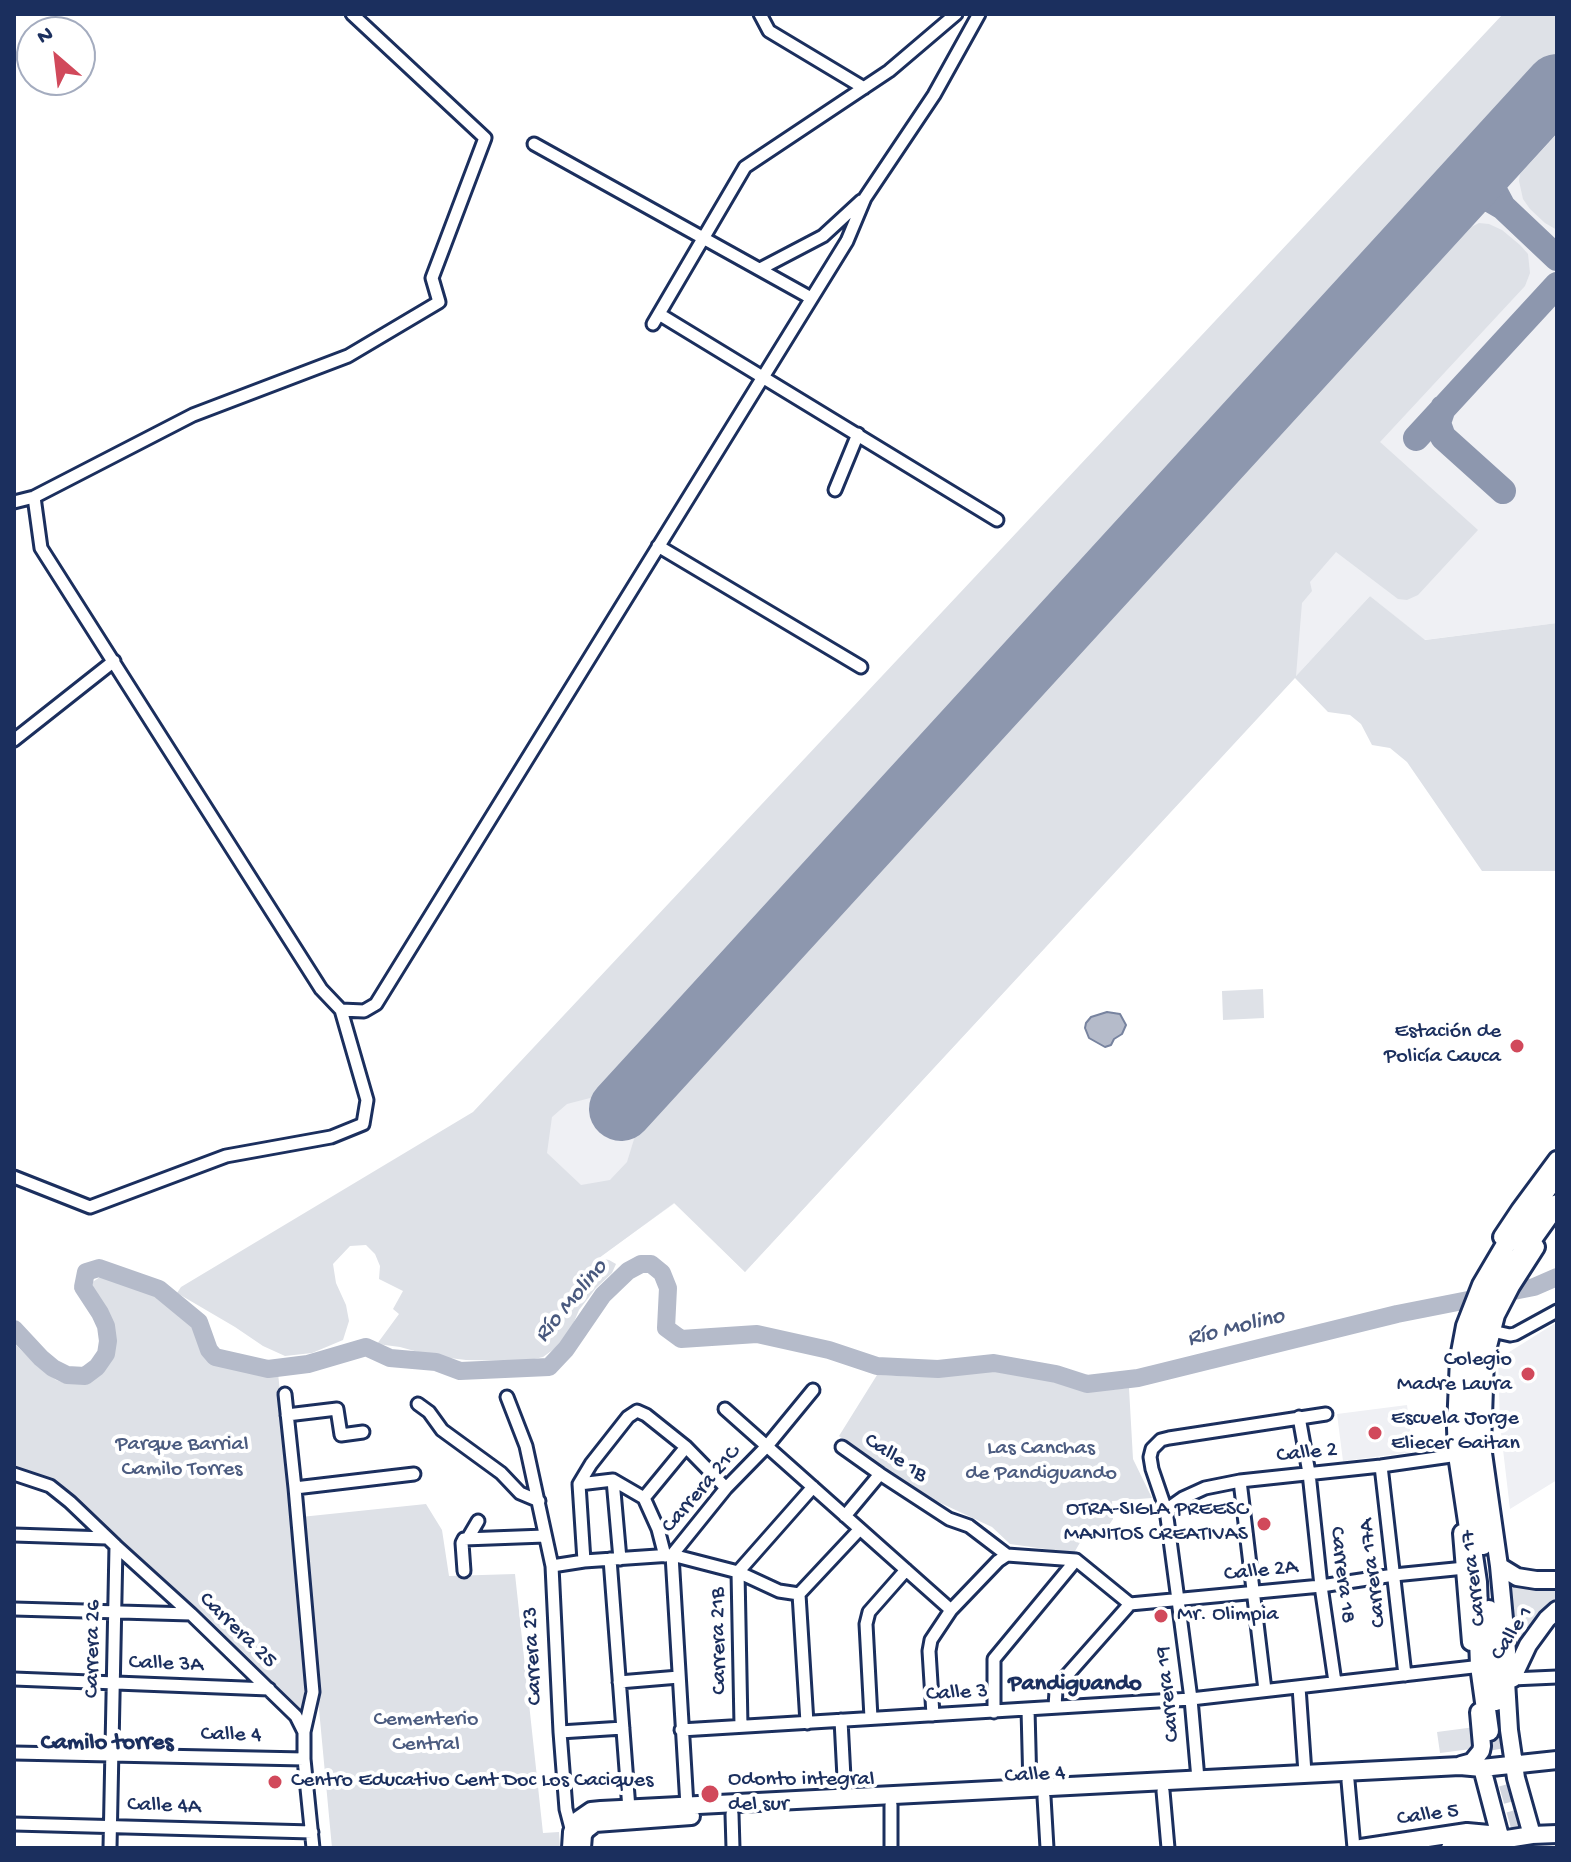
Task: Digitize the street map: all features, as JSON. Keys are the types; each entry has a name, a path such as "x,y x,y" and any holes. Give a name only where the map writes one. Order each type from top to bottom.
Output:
{"main road":[{"path":"1497,1286 1484,1264 1557,1160"},
{"path":"1487,1317 1505,1246 1557,1175"},
{"path":"1487,1317 1497,1286 1557,1204"},
{"path":"1497,1286 1557,1216"},
{"name":"Carrera 17","path":"1487,1317 1466,1326 1460,1358 1458,1455 1477,1582 1480,1666 1494,1732 1514,1765 1536,1842"},
{"name":"Carrera 17","path":"1487,1317 1482,1446 1499,1566 1509,1680 1494,1732"},
{"name":"Carrera 17","path":"1487,1317 1480,1330 1474,1362 1472,1451 1487,1582 1494,1732"},
{"path":"1458,1455 1454,1462 1473,1667 1494,1732 1472,1762 1460,1766"},
{"name":"Calle 1","path":"1499,1566 1517,1577 1557,1580"},
{"name":"Calle 1","path":"1509,1680 1528,1645 1557,1610"},
{"name":"Calle 4","path":"1093,1790 1198,1779 1460,1766 1482,1768 1557,1760"},
{"path":"1482,1768 1502,1844"},
{"name":"Calle 4","path":"590,1819 629,1809 785,1800 1093,1790 1163,1791 1460,1776 1482,1768"},
{"name":"Calle 4","path":"590,1819 595,1823 891,1805 1037,1792"},
{"path":"762,1812 785,1800"},
{"path":"582,1848 583,1835 590,1819"},
{"name":"Carrera 23","path":"571,1840 578,1820 590,1819"},
{"name":"Calle 5","path":"1361,1848 1467,1832 1489,1834 1502,1844"},
{"path":"1536,1842 1557,1834"},
{"name":"Calle 5","path":"1450,1848 1536,1842"}],"street":[{"path":"14,502 34,497 193,415 348,356 439,302 432,278 485,138 352,14"},
{"path":"760,14 769,31 864,88"},
{"path":"956,14 889,71 745,167 656,319 763,376 997,520"},
{"path":"341,1010 364,1011 376,1004 847,241 865,198 934,95 979,14"},
{"path":"534,144 811,298"},
{"path":"760,269 823,236 865,198"},
{"path":"835,490 858,434"},
{"path":"14,1177 90,1207 226,1156 331,1137 363,1124 367,1100 341,1010 321,989 41,548 34,497"},
{"path":"658,546 861,667"},
{"path":"14,740 114,661"},
{"path":"1487,1317 1510,1335 1557,1311"},
{"name":"Carrera 21C","path":"687,1806 668,1555 767,1446 813,1390"},
{"path":"285,1394 313,1692 304,1732 313,1848"},
{"name":"Carrera 23","path":"507,1397 526,1446 552,1566 560,1732 571,1840"},
{"path":"418,1404 429,1412 442,1430 501,1473 520,1493 539,1501"},
{"path":"287,1415 337,1409 341,1435 363,1432"},
{"path":"725,1409 951,1610"},
{"path":"584,1561 579,1484 628,1417 637,1411 686,1447 726,1488"},
{"path":"1299,1417 1326,1414"},
{"name":"Carrera 18","path":"1299,1417 1335,1682"},
{"name":"Carrera 19","path":"1198,1779 1191,1699 1166,1510 1152,1469 1152,1449 1155,1444 1169,1438 1299,1417"},
{"path":"644,1498 686,1447"},
{"name":"Calle 1B","path":"842,1447 949,1519 969,1526 1007,1555"},
{"name":"Calle 2","path":"1166,1510 1205,1488 1240,1481 1458,1455"},
{"name":"Carrera 17A","path":"1381,1466 1405,1675"},
{"name":"Carrera 25","path":"14,1474 50,1486 70,1502 269,1689 296,1716 304,1732"},
{"path":"295,1488 414,1474"},
{"path":"845,1516 880,1474"},
{"path":"579,1484 613,1480 644,1498 668,1555"},
{"path":"613,1480 619,1682 629,1809"},
{"path":"1240,1481 1265,1690"},
{"name":"Carrera 21B","path":"741,1726 738,1572 813,1487"},
{"path":"464,1571 462,1543 478,1521"},
{"path":"807,1723 799,1594 859,1530"},
{"path":"14,1535 111,1542"},
{"path":"468,1538 545,1536"},
{"name":"Carrera 26","path":"110,1848 115,1611 111,1542"},
{"path":"552,1566 668,1555 738,1572 779,1591 799,1594"},
{"path":"933,1715 931,1640 951,1610 1007,1555 1076,1560 1130,1604 1061,1682 1056,1691 1055,1707"},
{"path":"994,1712 994,1659 1076,1560"},
{"name":"Calle 2A","path":"1130,1604 1321,1586 1465,1568"},
{"path":"871,1718 866,1624 869,1612 906,1570"},
{"path":"14,1609 191,1614"},
{"name":"Calle 3","path":"681,1730 1191,1699 1473,1667"},
{"path":"619,1682 679,1677"},
{"path":"1509,1680 1557,1677"},
{"name":"Calle 3A","path":"14,1679 269,1689"},
{"path":"1299,1687 1305,1773"},
{"path":"1028,1709 1047,1848"},
{"path":"841,1720 845,1797"},
{"path":"560,1732 623,1728"},
{"name":"Calle 4","path":"14,1753 304,1759"},
{"path":"1348,1781 1354,1848"},
{"path":"1163,1791 1168,1848"},
{"path":"891,1805 891,1848"},
{"path":"566,1809 590,1819"},
{"path":"732,1814 733,1848"},
{"name":"Calle 4A","path":"14,1824 312,1832"}],"shaded area":[{"path":"1557,14 1557,623 1424,640 1370,596 745,1272 675,1203 597,1259 513,1145"},
{"path":"1557,1322 1557,1480 1510,1509 1500,1424 1498,1359"},
{"name":"Escuela Jorge Eliecer Gaitan","path":"1407,1405 1413,1452 1343,1461 1337,1414"}],"green space":[{"path":"1503,14 1557,14 1557,52 594,1097 567,1104 552,1117 547,1153 581,1185 610,1180 627,1162 635,1136 1469,228 1479,223 1502,230 1528,254 1530,273 1525,286 1380,442 1478,530 1418,595 1407,600 1398,599 1336,552 1310,582 1312,591 1302,603 1296,676 1370,596 1425,640 1557,623 1557,871 1482,871 1407,762 1390,748 1372,745 1361,724 1350,715 1328,712 1295,678 745,1272 674,1203 599,1258 616,1264 612,1273 579,1310 561,1344 543,1357 525,1361 466,1360 377,1344 399,1314 393,1309 403,1291 379,1279 380,1266 375,1254 366,1245 350,1246 333,1264 349,1321 343,1340 312,1353 285,1356 263,1346 177,1293 181,1287 473,1112"},
{"path":"1557,134 1557,230 1530,209 1523,199 1519,181 1520,174"},
{"path":"1263,989 1264,1018 1223,1020 1222,991"},
{"name":"Parque Barrial Camilo Torres","path":"100,1277 117,1279 162,1299 191,1322 210,1359 259,1372 278,1373 304,1651 304,1710 301,1711 63,1489 46,1478 14,1469 14,1343 37,1366 67,1384 82,1383 101,1373 110,1360 115,1342 112,1323 91,1283"},
{"name":"Las Canchas de Pandiguando","path":"992,1370 1047,1379 1086,1392 1129,1388 1133,1459 1152,1498 1112,1501 1113,1519 1103,1534 1086,1532 1074,1553 1010,1544 992,1527 919,1493 839,1436 877,1375 923,1377"},
{"name":"Cementerio Central","path":"426,1504 442,1530 449,1576 515,1574 543,1833 559,1832 560,1848 332,1848 301,1517"},
{"path":"1514,1582 1557,1588 1557,1604 1521,1640 1513,1644 1508,1585"},
{"path":"1475,1727 1477,1742 1471,1749 1440,1753 1437,1732"}],"water":[{"path":"1107,1012 1120,1014 1126,1025 1122,1034 1105,1047 1089,1038 1085,1028 1091,1017"}],"waterway":[{"name":"Río Molino","path":"14,1329 53,1368 67,1375 85,1376 97,1367 106,1354 108,1341 100,1313 83,1287 86,1272 99,1268 159,1289 199,1322 209,1350 215,1357 268,1369 308,1364 366,1347 390,1358 436,1362 460,1371 549,1367 566,1349 603,1295 628,1271 641,1264 651,1264 662,1273 668,1288 666,1328 681,1339 757,1334 829,1350 877,1366 938,1369 994,1363 1056,1374 1087,1384 1138,1378 1397,1314 1534,1287 1557,1277"}],"taxiway":[{"path":"1499,150 1493,164 1492,182 1503,207"},
{"path":"1436,219 1468,199 1480,197 1491,200 1503,207 1557,258"},
{"path":"1416,438 1557,285"},
{"path":"1443,408 1438,423 1443,437 1503,491"}],"runway":[{"path":"621,1109 1557,86"}],"tunnel":[{"path":"1498,1731 1505,1774 1526,1848"}],"place":[{"name":"Estación de Policía Cauca","path":"1517,1046"},
{"name":"Colegio Madre Laura","path":"1528,1374"},
{"name":"Escuela Jorge Eliecer Gaitan","path":"1375,1433"},
{"name":"OTRA-SIGLA PREESC MANITOS CREATIVAS","path":"1264,1524"},
{"name":"Mr. Olimpia","path":"1161,1616"},
{"name":"Centro Educativo Cent Doc Los Caciques","path":"275,1782"},
{"name":"Odonto integral del sur","path":"710,1794"}],"district":[{"name":"Pandiguando","path":"1075,1685"},
{"name":"Camilo torres","path":"107,1744"}]}
